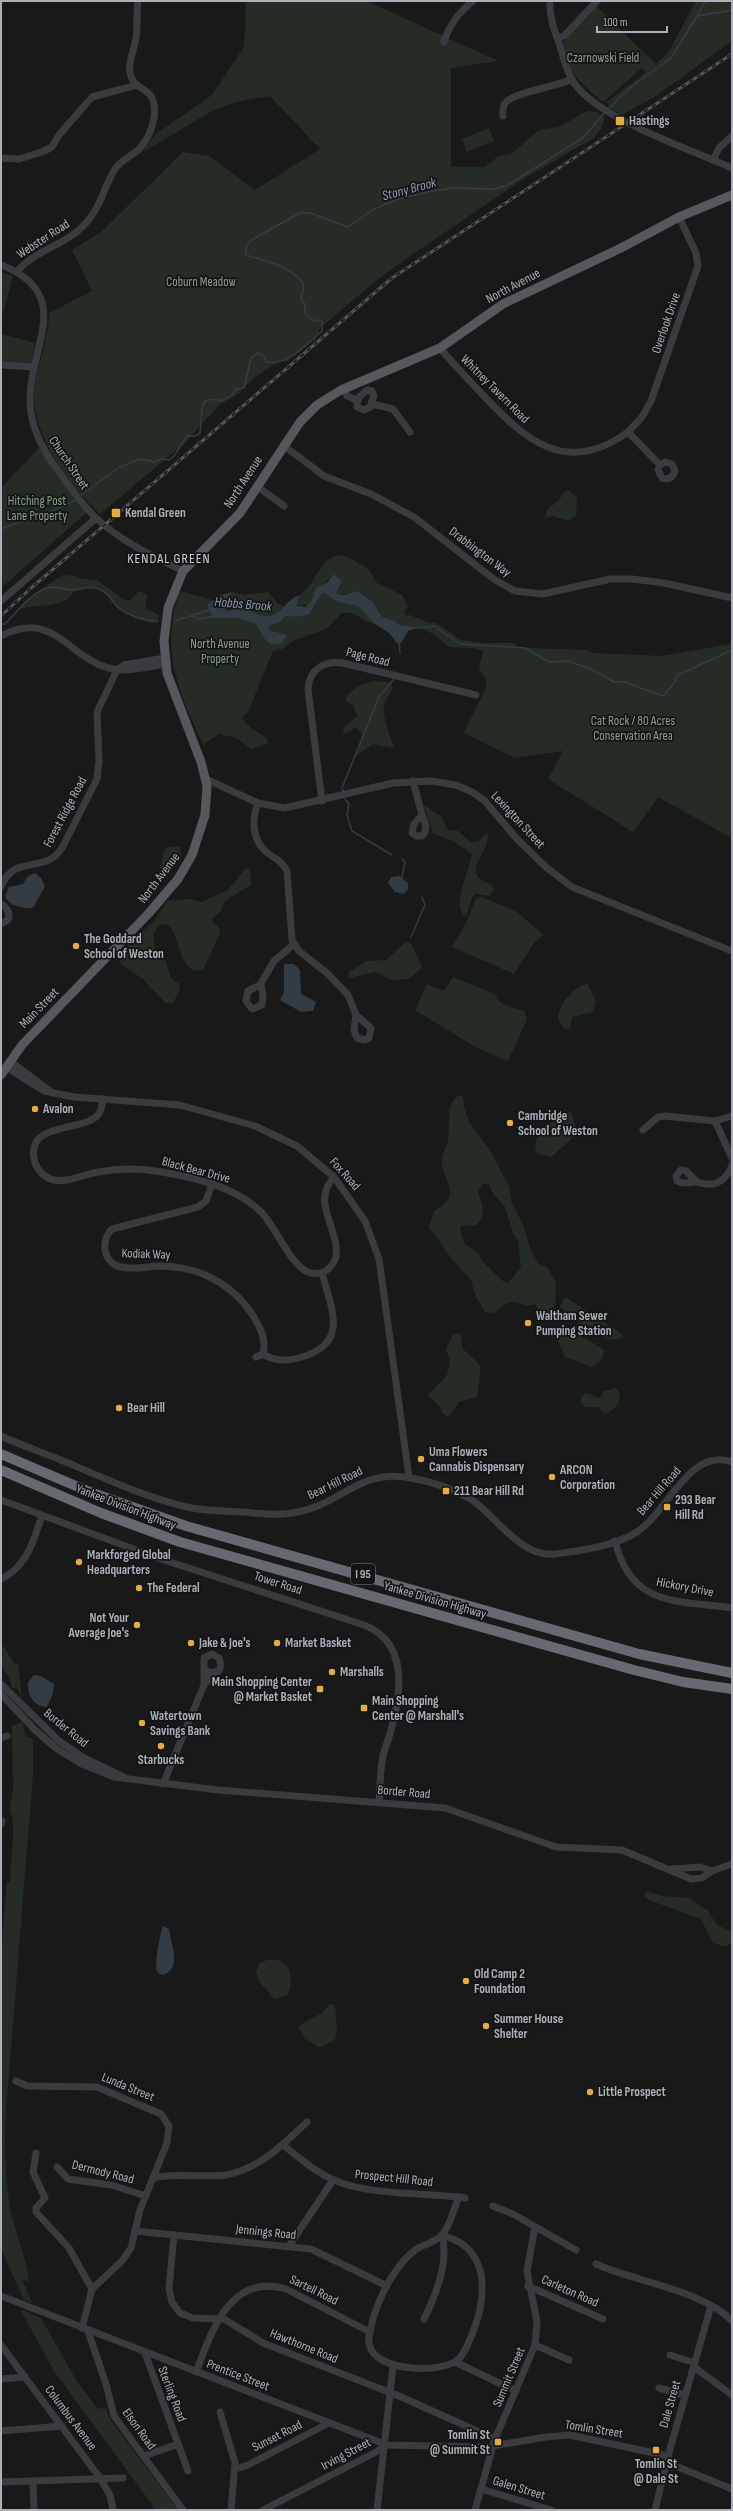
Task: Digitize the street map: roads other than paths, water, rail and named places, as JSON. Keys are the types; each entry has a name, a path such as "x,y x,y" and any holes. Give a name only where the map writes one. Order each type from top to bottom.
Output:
{"highway":[{"name":"Yankee Division Highway","path":"1,1454 90,1492 186,1526 650,1657 732,1673"},
{"name":"Yankee Division Highway","path":"1,1470 101,1513 197,1547 634,1670 678,1681 732,1689"}],"main road":[{"name":"North Avenue","path":"84,981 145,918 183,871 199,837 207,792 206,779 170,684 165,661 166,616 173,591 183,571 229,526 258,487 283,445 300,422 314,408 344,389 440,348 503,304 620,248 679,217 732,195"},
{"name":"Main Street","path":"1,1075 34,1032 84,981"}],"street":[{"path":"1,158 19,159 42,152 52,147 59,135 92,97 137,85 132,79 129,65 136,38 138,1"},
{"path":"444,42 447,33 458,15 473,1"},
{"path":"550,1 551,17 572,79 584,94 601,107 648,131 732,168"},
{"path":"558,39 565,35 597,1"},
{"path":"503,116 503,106 509,99 557,86 572,79"},
{"name":"Webster Road","path":"17,272 30,259 78,230 99,206 118,165 139,149 145,141 152,127 154,103 147,92 137,85"},
{"path":"713,160 719,148 732,136"},
{"name":"Overlook Drive","path":"628,432 642,417 651,402 698,266 696,253 679,217"},
{"name":"Church Street","path":"1,265 17,272 38,291 44,308 44,319 33,367 29,398 35,431 55,466 96,518 111,530 183,571"},
{"name":"Whitney Tavern Road","path":"440,348 516,428 546,448 573,451 593,449 613,442 628,432"},
{"path":"1,365 33,367"},
{"path":"344,389 347,396 357,400"},
{"path":"367,390 372,391 374,396 372,404 364,410 357,407 357,400 367,390"},
{"path":"372,404 393,409 410,432"},
{"path":"628,432 660,465"},
{"name":"Drabbington Way","path":"283,445 329,478 371,494 414,517 495,580 515,591 543,594 610,579 632,579 664,583 732,598"},
{"path":"258,487 284,506"},
{"path":"1,601 96,518"},
{"path":"1,636 23,629 48,632 60,637 99,664 117,670 124,665 165,661"},
{"name":"Page Road","path":"322,801 308,689 311,676 320,666 328,662 343,662 476,695"},
{"name":"Forest Ridge Road","path":"1,887 6,876 13,869 47,862 58,854 62,848 97,779 99,761 97,712 117,670"},
{"name":"Lexington Street","path":"206,779 258,803 288,808 389,784 444,782 472,792 486,802 510,832 544,865 572,887 732,951"},
{"path":"413,782 422,815"},
{"path":"207,792 218,788 227,788"},
{"path":"258,803 254,823 257,840 266,851 281,862 287,871 291,936 294,944 343,988 356,1015"},
{"path":"1,904 7,909 9,914 8,920 1,924"},
{"path":"261,984 274,961 294,944"},
{"name":"Fox Road","path":"8,1064 50,1091 74,1097 180,1105 255,1126 297,1146 334,1177 365,1220 379,1259 409,1477"},
{"name":"Black Bear Drive","path":"103,1099 101,1110 96,1116 53,1130 40,1138 34,1148 34,1157 37,1167 44,1176 60,1180 100,1171 136,1169 173,1174 212,1184 236,1194 257,1208 273,1227 301,1269 310,1273 322,1273"},
{"path":"644,1130 658,1117 664,1116 714,1121 732,1116"},
{"path":"714,1121 732,1158"},
{"path":"697,1182 709,1185 718,1182 730,1174 732,1165"},
{"path":"256,1357 263,1354 277,1360 291,1360 317,1351 328,1342 334,1331 334,1320 322,1273 332,1265 336,1254 323,1196 326,1185 334,1177"},
{"name":"Kodiak Way","path":"212,1184 206,1201 198,1207 112,1229 106,1239 105,1253 109,1260 122,1267 185,1268 203,1273 223,1284 238,1297 255,1319 263,1338 263,1354"},
{"name":"Bear Hill Road","path":"1,1436 118,1483 175,1504 198,1509 252,1513 294,1513 317,1506 364,1481 382,1477 409,1477 447,1488 465,1496 525,1546 539,1552 556,1553 615,1541 634,1534 647,1524 699,1465 716,1459 732,1462"},
{"name":"Tower Road","path":"1,1500 176,1564 364,1625 381,1634 393,1650 399,1672 394,1719 383,1756 379,1802"},
{"path":"1,1578 17,1568 26,1558 42,1516"},
{"name":"Hickory Drive","path":"615,1541 624,1570 634,1582 646,1592 666,1599 732,1608"},
{"path":"163,1784 204,1685 221,1665 220,1659 216,1655 209,1654 204,1658 202,1665 204,1669 204,1685"},
{"path":"204,1669 210,1673 215,1673"},
{"name":"Border Road","path":"1,1684 59,1741 84,1758 124,1777"},
{"name":"Border Road","path":"1,1694 43,1737 65,1754 99,1772 114,1777 124,1777 163,1784 379,1802 453,1810 556,1847 622,1850 672,1870 678,1876 691,1879 702,1878 712,1871 732,1864"},
{"name":"Border Road","path":"672,1870 700,1867 712,1871"},
{"name":"Lunda Street","path":"16,2081 27,2086 92,2086 161,2114 168,2121 169,2131 153,2179"},
{"path":"1,2296 85,2330 92,2289 127,2255 153,2179 165,2175 202,2177 234,2173 257,2164 284,2145 307,2122"},
{"name":"Prospect Hill Road","path":"284,2145 312,2168 333,2180 368,2188 462,2197 442,2235"},
{"path":"36,2154 33,2172 45,2198 36,2209 36,2212 69,2248 92,2289"},
{"name":"Dermody Road","path":"57,2167 68,2179 111,2185 146,2196"},
{"path":"289,2246 333,2180"},
{"path":"493,2206 576,2250"},
{"name":"Summit Street","path":"475,2510 494,2442 535,2345 537,2322 528,2286 528,2263 535,2227"},
{"name":"Jennings Road","path":"135,2231 289,2246 320,2253 387,2286"},
{"name":"Hawthorne Road","path":"174,2235 169,2288 172,2302 180,2313 186,2317 218,2318 228,2321 264,2343 390,2392 494,2442"},
{"path":"442,2235 416,2249 405,2259 387,2286 370,2332 369,2341 371,2351 393,2366 415,2368 455,2362 516,2391"},
{"path":"424,2319 437,2286 444,2245 442,2235"},
{"path":"442,2235 459,2242 470,2251 478,2265 482,2283 480,2314 462,2354 455,2362"},
{"path":"596,2264 711,2306 732,2321"},
{"name":"Sartell Road","path":"196,2372 218,2318 228,2306 245,2293 257,2288 272,2286 293,2292 370,2332"},
{"name":"Carleton Road","path":"528,2286 603,2318"},
{"name":"Dale Street","path":"655,2510 667,2459 711,2306"},
{"name":"Prentice Street","path":"85,2330 384,2444"},
{"name":"Elson Road","path":"85,2330 106,2384 112,2414 183,2510"},
{"name":"Columbus Avenue","path":"1,2345 100,2478 108,2492 113,2510"},
{"path":"535,2345 569,2360"},
{"name":"Sterling Road","path":"145,2352 188,2471"},
{"path":"670,2355 694,2365 732,2395"},
{"path":"377,2510 393,2366"},
{"path":"1,2379 25,2377"},
{"path":"659,2388 685,2395"},
{"path":"220,2412 233,2451 235,2469 231,2510"},
{"name":"Sunset Road","path":"235,2469 248,2465 329,2423"},
{"path":"1,2431 62,2426"},
{"name":"Tomlin Street","path":"494,2442 570,2435 667,2459 732,2489"},
{"name":"Irving Street","path":"263,2510 378,2451 384,2444 494,2442"},
{"path":"144,2456 178,2444"},
{"path":"1,2482 123,2478"},
{"path":"33,2481 34,2510"},
{"name":"Galen Street","path":"481,2489 551,2510"}],"waterway":[{"path":"697,16 704,3 708,1"},
{"name":"Stony Brook","path":"608,109 631,87 671,58 697,16 732,10"},
{"name":"Stony Brook","path":"81,495 120,467 140,459 155,462 161,459 169,460 174,456 187,436 195,436 200,433 202,408 205,401 213,399 222,401 232,395 236,389 244,388 251,358 258,353 264,356 266,362 282,361 297,353 322,331 322,320 314,321 305,313 305,304 301,299 304,285 299,278 278,265 246,255 246,247 251,240 300,213 310,213 348,227 372,210 398,199 452,188 495,189 508,185 584,137 604,113"},
{"name":"Stony Brook","path":"1,529 66,505 75,500"},
{"name":"Hobbs Brook","path":"1,624 5,624 20,607 33,596 46,588 53,587 74,590 95,588 108,595 116,605 125,612 141,619 158,621"},
{"name":"Hobbs Brook","path":"175,621 209,610"},
{"path":"191,616 200,619 214,616"},
{"name":"Hobbs Brook","path":"419,628 434,626 460,644 525,648 549,662 568,661 591,669 614,682 624,682 663,696 672,686 678,675 732,650"},
{"path":"399,641 400,653"},
{"path":"344,792 342,788 379,697 394,679"},
{"path":"345,799 349,804 347,815 352,831 392,855"},
{"path":"402,859 405,862 402,877"},
{"path":"411,937 425,905 422,897"}],"railway":[{"path":"1,616 30,589 392,278 732,54"}],"place":[{"name":"Hastings","path":"620,121"},
{"name":"Kendal Green","path":"116,513"},
{"name":"The Goddard School of Weston","path":"76,946"},
{"name":"Avalon","path":"35,1109"},
{"name":"Cambridge School of Weston","path":"510,1123"},
{"name":"Waltham Sewer Pumping Station","path":"528,1323"},
{"name":"Bear Hill","path":"119,1408"},
{"name":"Uma Flowers Cannabis Dispensary","path":"421,1459"},
{"name":"ARCON Corporation","path":"552,1477"},
{"name":"211 Bear Hill Rd","path":"446,1491"},
{"name":"293 Bear Hill Rd","path":"667,1507"},
{"name":"Markforged Global Headquarters","path":"79,1562"},
{"name":"The Federal","path":"139,1588"},
{"name":"Not Your Average Joe's","path":"137,1625"},
{"name":"Jake & Joe's","path":"191,1643"},
{"name":"Market Basket","path":"277,1643"},
{"name":"Marshalls","path":"332,1672"},
{"name":"Main Shopping Center @ Market Basket","path":"320,1689"},
{"name":"Main Shopping Center @ Marshall's","path":"364,1708"},
{"name":"Watertown Savings Bank","path":"142,1723"},
{"name":"Starbucks","path":"161,1746"},
{"name":"Old Camp 2 Foundation","path":"466,1981"},
{"name":"Summer House Shelter","path":"486,2026"},
{"name":"Little Prospect","path":"590,2092"},
{"name":"Tomlin St @ Summit St","path":"498,2442"},
{"name":"Tomlin St @ Dale St","path":"656,2450"}],"district":[{"name":"KENDAL GREEN","path":"169,558"}],"park label":[{"name":"Czarnowski Field","path":"603,58"},
{"name":"Coburn Meadow","path":"201,282"},
{"name":"Hitching Post Lane Property","path":"37,508"},
{"name":"North Avenue Property","path":"220,652"},
{"name":"Cat Rock / 80 Acres Conservation Area","path":"633,728"}]}
